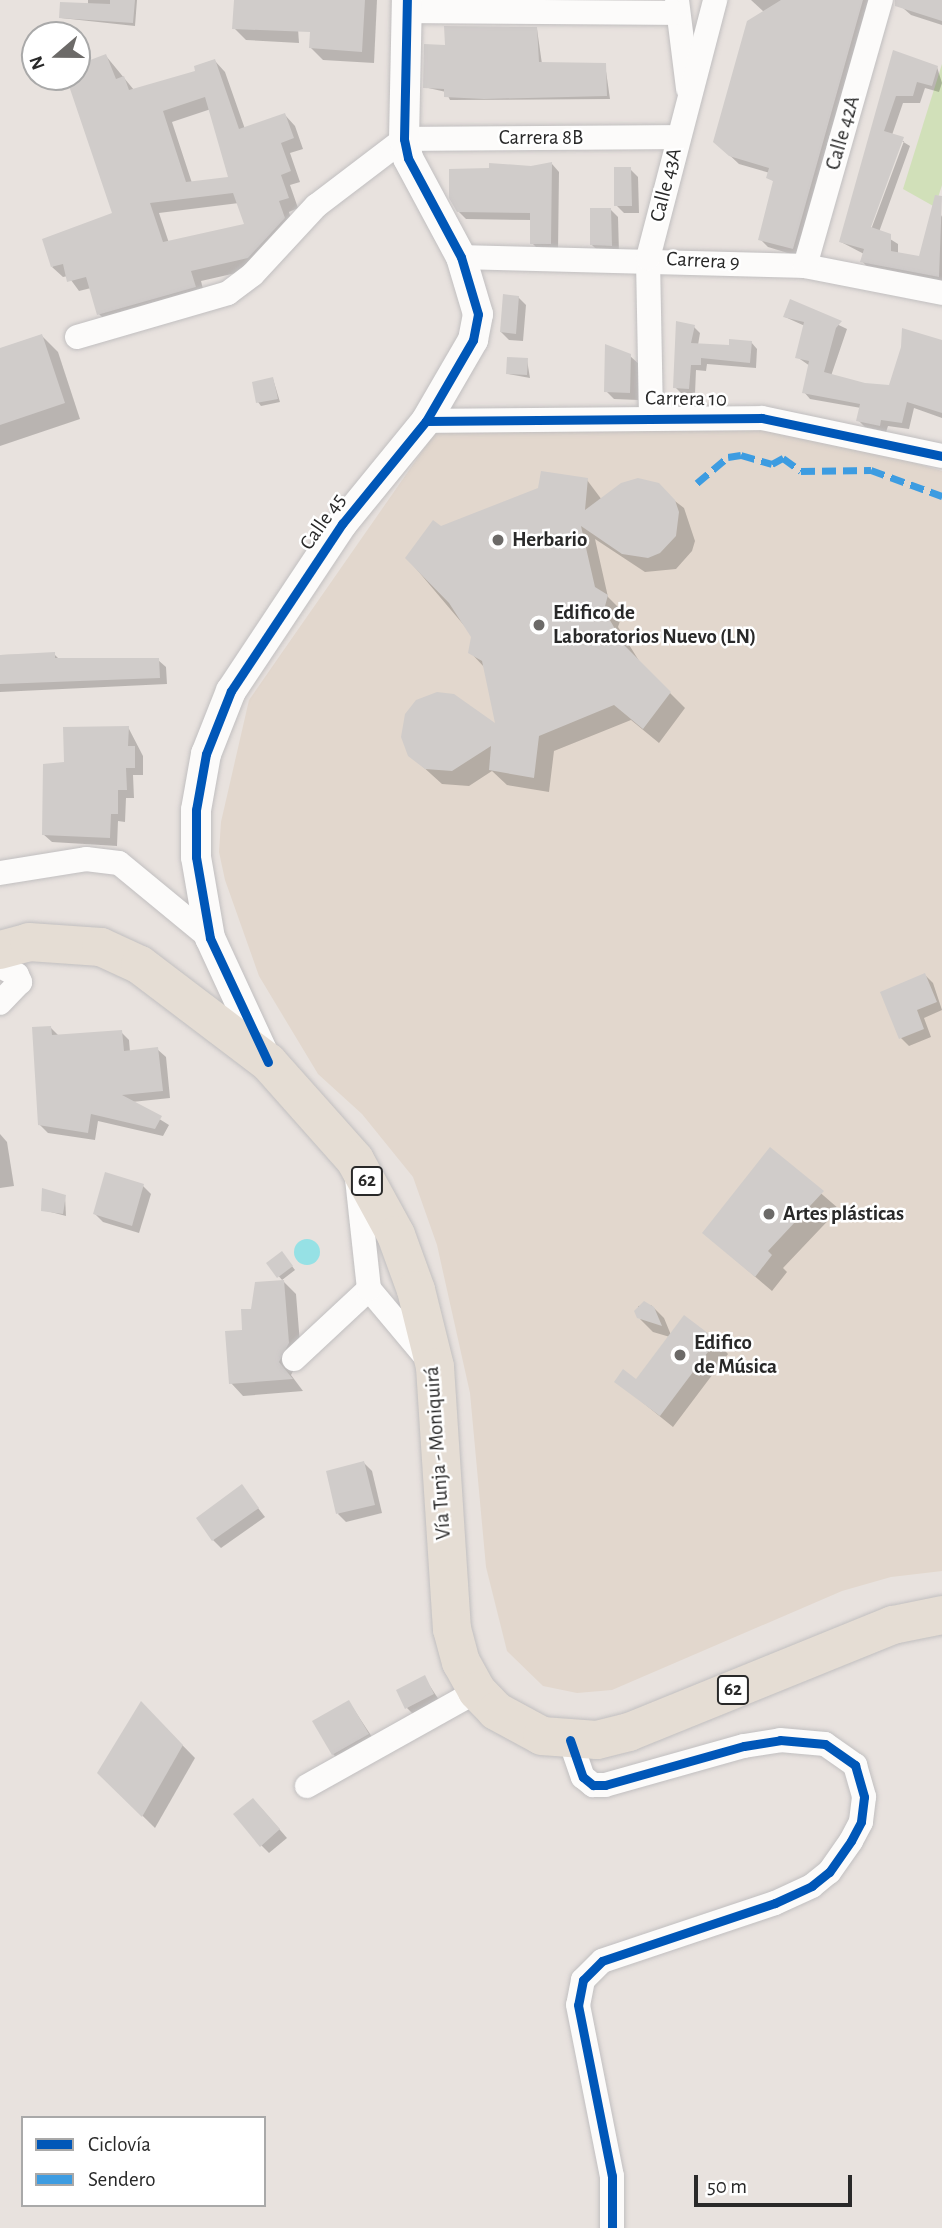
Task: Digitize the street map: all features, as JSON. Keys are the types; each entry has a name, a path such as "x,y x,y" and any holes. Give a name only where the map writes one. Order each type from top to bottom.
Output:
{"main road":[{"name":"Vía Tunja - Moniquirá","path":"0,950 29,942 101,947 176,988 268,1062 355,1160 396,1234 416,1290 435,1367 447,1602 461,1662 477,1691 521,1727 570,1740 629,1732 893,1625 942,1615"}],"street":[{"name":"Calle 43A","path":"651,416 648,258 715,0"},
{"name":"Calle 42A","path":"805,266 881,0"},
{"path":"409,6 676,7 689,96"},
{"name":"Calle 45","path":"268,1062 210,938 196,857 196,810 206,754 231,691 342,524 426,421 473,340 477,304 461,257 421,187 404,139 409,6"},
{"name":"Carrera 8B","path":"404,139 678,137"},
{"path":"77,337 228,293 253,275 316,205 404,139"},
{"name":"Carrera 9","path":"461,257 648,258 805,266 942,293"},
{"name":"Carrera 10","path":"426,421 651,416 762,418 942,456"},
{"path":"0,873 86,859 118,863 210,938"},
{"path":"0,966 17,975 20,982 0,1003"},
{"path":"355,1160 369,1289 435,1367"},
{"path":"294,1359 369,1289"},
{"path":"307,1786 477,1691"},
{"path":"570,1740 576,1768 593,1785 625,1781 705,1755 780,1740 825,1744 844,1754 855,1765 863,1789 861,1822 851,1841 829,1872 811,1886 775,1903 602,1961 583,1980 579,2005 612,2176 612,2228"}],"shaded area":[{"path":"790,427 942,471 942,1571 891,1577 842,1591 612,1690 577,1693 543,1686 507,1651 486,1567 470,1393 437,1245 413,1177 362,1114 318,1074 259,976 225,880 219,852 221,822 249,700 437,430"}],"green space":[{"path":"942,64 942,185 935,207 903,189"}],"water":[{"path":"307,1239 316,1243 320,1252 316,1261 307,1265 298,1261 294,1252 298,1243"}],"building":[{"path":"110,0 135,0 133,23 59,18 60,2 110,4"},
{"path":"234,0 365,0 362,52 309,48 310,32 232,29"},
{"path":"781,0 863,0 793,249 758,240 773,181 766,178 769,168 729,156 713,142 747,21"},
{"path":"895,0 942,0 942,21 895,6"},
{"path":"444,26 537,27 539,62 606,63 607,96 484,99 444,97 444,89 423,88 424,44 445,45"},
{"path":"893,50 938,66 932,86 917,82 913,96 896,96 884,131 904,137 871,227 891,234 891,251 919,256 935,195 942,196 939,277 860,262 864,249 839,242"},
{"path":"106,54 116,79 124,76 129,90 195,71 194,66 215,59 239,129 285,113 294,138 281,143 291,171 281,175 289,198 279,201 285,218 248,258 191,271 196,287 97,315 86,277 67,282 63,264 51,267 42,239 112,213 71,91 91,91 91,60","holes":["205,97 228,177 186,182 163,111","233,193 244,224 163,242 150,203"]},
{"path":"552,162 551,244 530,244 530,213 457,212 449,198 449,169 489,168 489,163 531,166"},
{"path":"614,167 631,167 632,206 614,206"},
{"path":"590,208 611,208 612,246 590,245"},
{"path":"503,294 519,296 516,334 500,332"},
{"path":"790,299 842,321 836,328 824,372 865,383 889,385 901,347 902,328 942,340 942,413 907,402 902,423 881,420 880,426 856,421 860,404 802,393 809,361 795,358 804,322 783,317"},
{"path":"676,321 695,325 691,343 729,345 729,339 752,341 750,363 701,358 701,365 691,365 689,389 673,388"},
{"path":"42,334 65,403 0,425 0,348"},
{"path":"605,344 631,354 630,393 604,392"},
{"path":"507,357 528,358 527,375 506,374"},
{"path":"273,377 278,399 256,403 252,382"},
{"name":"Edifico de Laboratorios Nuevo (LN)","path":"541,471 588,478 585,510 621,483 638,478 659,483 675,500 679,512 676,536 660,553 648,558 622,554 581,526 595,587 608,595 604,610 625,646 671,692 643,729 614,705 539,736 534,778 489,770 491,746 452,771 425,769 408,756 401,737 405,714 416,700 437,692 454,694 495,723 482,661 468,653 471,637 449,603 405,558 433,520 441,526 538,488"},
{"path":"55,652 55,658 159,658 160,678 0,684 0,655"},
{"path":"129,726 128,746 135,746 135,768 126,768 127,790 118,790 118,814 111,814 110,838 42,835 43,764 64,762 63,727"},
{"path":"925,973 937,1002 917,1010 924,1029 899,1039 880,992"},
{"path":"51,1026 52,1035 122,1030 124,1051 158,1047 163,1091 122,1095 162,1116 155,1129 91,1114 88,1133 38,1125 32,1027"},
{"name":"Artes plásticas","path":"770,1147 824,1191 768,1251 772,1255 755,1277 702,1233"},
{"path":"105,1172 144,1184 132,1226 93,1214"},
{"path":"42,1188 66,1195 63,1214 41,1211"},
{"path":"282,1251 293,1266 277,1278 266,1263"},
{"path":"284,1280 289,1343 279,1362 293,1379 229,1384 225,1331 242,1330 241,1309 251,1309 255,1282"},
{"path":"644,1301 654,1307 662,1326 637,1318 634,1311"},
{"name":"Edifico de Música","path":"684,1315 717,1340 660,1416 614,1382 623,1369 636,1379"},
{"path":"364,1461 375,1505 336,1514 326,1471"},
{"path":"242,1484 259,1508 212,1541 196,1518"},
{"path":"425,1675 434,1694 405,1709 396,1690"},
{"path":"349,1700 369,1734 332,1755 312,1721"},
{"path":"141,1701 183,1745 142,1817 97,1773"},
{"path":"253,1798 280,1829 260,1847 233,1814"}],"marked path":[{"path":"697,483 728,457 741,455 772,464 783,458 801,471 871,470 942,496"}],"cycle path":[{"path":"268,1062 210,938 196,857 196,810 206,754 231,691 342,524 426,421 473,340 478,314 461,257 408,158 404,139 407,0"},
{"path":"426,421 762,418 942,456"},
{"path":"570,1740 583,1777 593,1785 605,1785 744,1746 780,1740 825,1744 855,1765 864,1797 861,1822 851,1841 829,1872 812,1886 775,1903 602,1961 583,1980 578,2005 612,2176 612,2228"}],"place":[{"name":"Herbario","path":"498,540"},
{"name":"Edifico de Laboratorios Nuevo (LN)","path":"539,625"},
{"name":"Artes plásticas","path":"769,1214"},
{"name":"Edifico de Música","path":"680,1355"}]}
